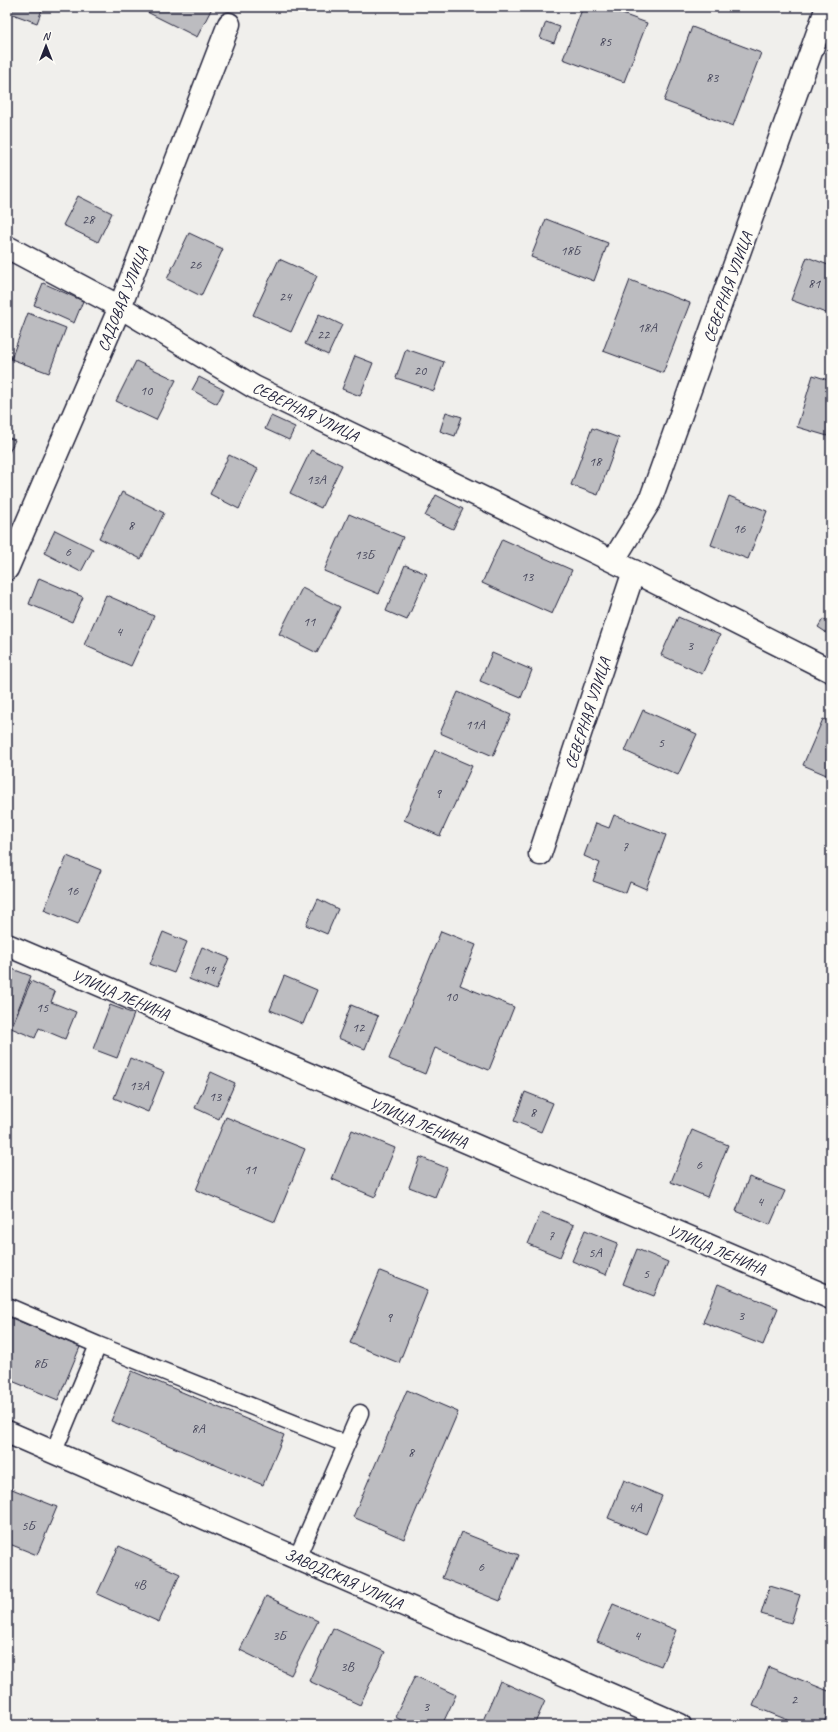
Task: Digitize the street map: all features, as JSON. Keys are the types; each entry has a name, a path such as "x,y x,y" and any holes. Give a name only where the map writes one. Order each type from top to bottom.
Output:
{"street":[{"name":"СЕВЕРНАЯ УЛИЦА","path":"613,560 650,501 827,7"},
{"name":"САДОВАЯ УЛИЦА","path":"7,570 120,307 229,24"},
{"name":"СЕВЕРНАЯ УЛИЦА","path":"7,247 120,307 254,387 613,560 831,671"},
{"name":"СЕВЕРНАЯ УЛИЦА","path":"540,854 634,571"},
{"name":"УЛИЦА ЛЕНИНА","path":"7,945 831,1298"},
{"name":"ЗАВОДСКАЯ УЛИЦА","path":"7,1432 54,1451 680,1725"}],"lane":[{"path":"7,1306 346,1444"},
{"path":"54,1451 98,1344"},
{"path":"297,1558 360,1413"}],"building":[{"path":"7,7 43,7 37,23 7,12"},
{"path":"150,7 212,8 197,37 147,12"},
{"path":"583,7 603,7 647,23 624,82 563,59"},
{"path":"546,22 560,27 554,43 540,38"},
{"path":"692,27 761,53 733,126 664,101"},
{"path":"78,196 112,213 98,242 63,225"},
{"path":"546,219 608,243 594,281 531,257"},
{"path":"189,233 223,249 201,296 167,279"},
{"path":"807,257 831,266 831,315 791,300"},
{"path":"279,259 317,276 291,332 253,315"},
{"path":"630,280 690,303 663,373 603,351"},
{"path":"43,283 83,301 74,323 34,305"},
{"path":"28,313 66,328 49,373 11,359"},
{"path":"319,314 342,325 328,355 305,344"},
{"path":"406,349 444,362 434,391 396,378"},
{"path":"355,356 373,363 360,396 342,389"},
{"path":"136,361 176,380 156,420 116,401"},
{"path":"813,375 831,381 831,437 797,427"},
{"path":"199,377 224,390 217,404 192,390"},
{"path":"446,412 462,417 455,436 440,431"},
{"path":"271,416 295,427 289,440 265,429"},
{"path":"592,428 619,438 598,495 571,485"},
{"path":"7,437 15,440 7,457"},
{"path":"311,450 342,465 321,508 290,493"},
{"path":"229,455 258,469 239,509 210,494"},
{"path":"122,492 164,513 141,559 99,538"},
{"path":"436,495 463,509 453,529 425,516"},
{"path":"729,496 767,511 748,559 711,545"},
{"path":"349,514 403,537 379,594 324,571"},
{"path":"55,530 93,549 81,572 44,553"},
{"path":"502,539 572,570 552,614 482,583"},
{"path":"405,565 427,574 407,620 386,611"},
{"path":"39,578 83,597 72,622 29,604"},
{"path":"302,588 340,607 317,653 279,634"},
{"path":"106,595 154,616 131,666 84,645"},
{"path":"678,617 720,635 702,674 661,655"},
{"path":"823,619 831,624 827,633 818,627"},
{"path":"492,653 532,670 521,698 480,681"},
{"path":"458,692 511,715 493,756 440,733"},
{"path":"643,710 697,734 678,775 625,751"},
{"path":"823,719 831,722 831,777 803,765"},
{"path":"435,750 472,766 440,836 404,820"},
{"path":"614,815 666,835 646,889 630,882 626,893 593,881 600,863 584,856 596,823 609,828"},
{"path":"67,856 101,870 78,924 44,910"},
{"path":"318,899 338,909 327,934 306,925"},
{"path":"441,931 476,945 460,985 514,1007 489,1070 435,1048 425,1074 389,1059"},
{"path":"163,932 187,942 174,973 150,964"},
{"path":"202,947 229,958 216,990 189,979"},
{"path":"7,967 31,976 11,1028 7,1027"},
{"path":"284,976 317,990 303,1024 270,1010"},
{"path":"31,981 55,992 51,1002 76,1012 65,1039 39,1028 35,1038 11,1028"},
{"path":"110,1005 134,1014 117,1058 93,1049"},
{"path":"351,1005 378,1016 365,1049 338,1038"},
{"path":"130,1058 164,1072 148,1112 114,1098"},
{"path":"211,1072 235,1083 219,1119 195,1108"},
{"path":"525,1092 553,1103 541,1132 514,1121"},
{"path":"226,1117 305,1149 275,1222 196,1190"},
{"path":"352,1130 395,1148 375,1197 332,1179"},
{"path":"692,1130 728,1145 707,1197 671,1182"},
{"path":"420,1157 447,1168 435,1197 409,1187"},
{"path":"749,1177 785,1191 770,1225 736,1211"},
{"path":"541,1212 574,1225 560,1257 528,1244"},
{"path":"585,1230 618,1243 606,1275 572,1261"},
{"path":"637,1249 668,1262 654,1296 623,1284"},
{"path":"380,1271 428,1290 399,1363 350,1343"},
{"path":"718,1284 778,1308 763,1345 703,1322"},
{"path":"7,1316 80,1347 58,1400 7,1379"},
{"path":"132,1371 284,1435 263,1485 111,1421"},
{"path":"407,1390 458,1412 404,1539 353,1517"},
{"path":"624,1480 662,1496 646,1534 608,1518"},
{"path":"7,1487 57,1507 37,1555 7,1543"},
{"path":"461,1532 519,1555 500,1601 442,1578"},
{"path":"119,1546 180,1574 159,1622 97,1594"},
{"path":"770,1586 800,1595 791,1623 761,1614"},
{"path":"266,1596 318,1621 291,1675 240,1650"},
{"path":"613,1604 676,1630 661,1666 597,1641"},
{"path":"333,1628 385,1652 360,1705 309,1681"},
{"path":"769,1667 831,1692 831,1706 823,1725 800,1725 753,1706"},
{"path":"415,1676 456,1695 442,1725 411,1725 395,1717"},
{"path":"500,1681 545,1701 534,1725 481,1725"}]}
